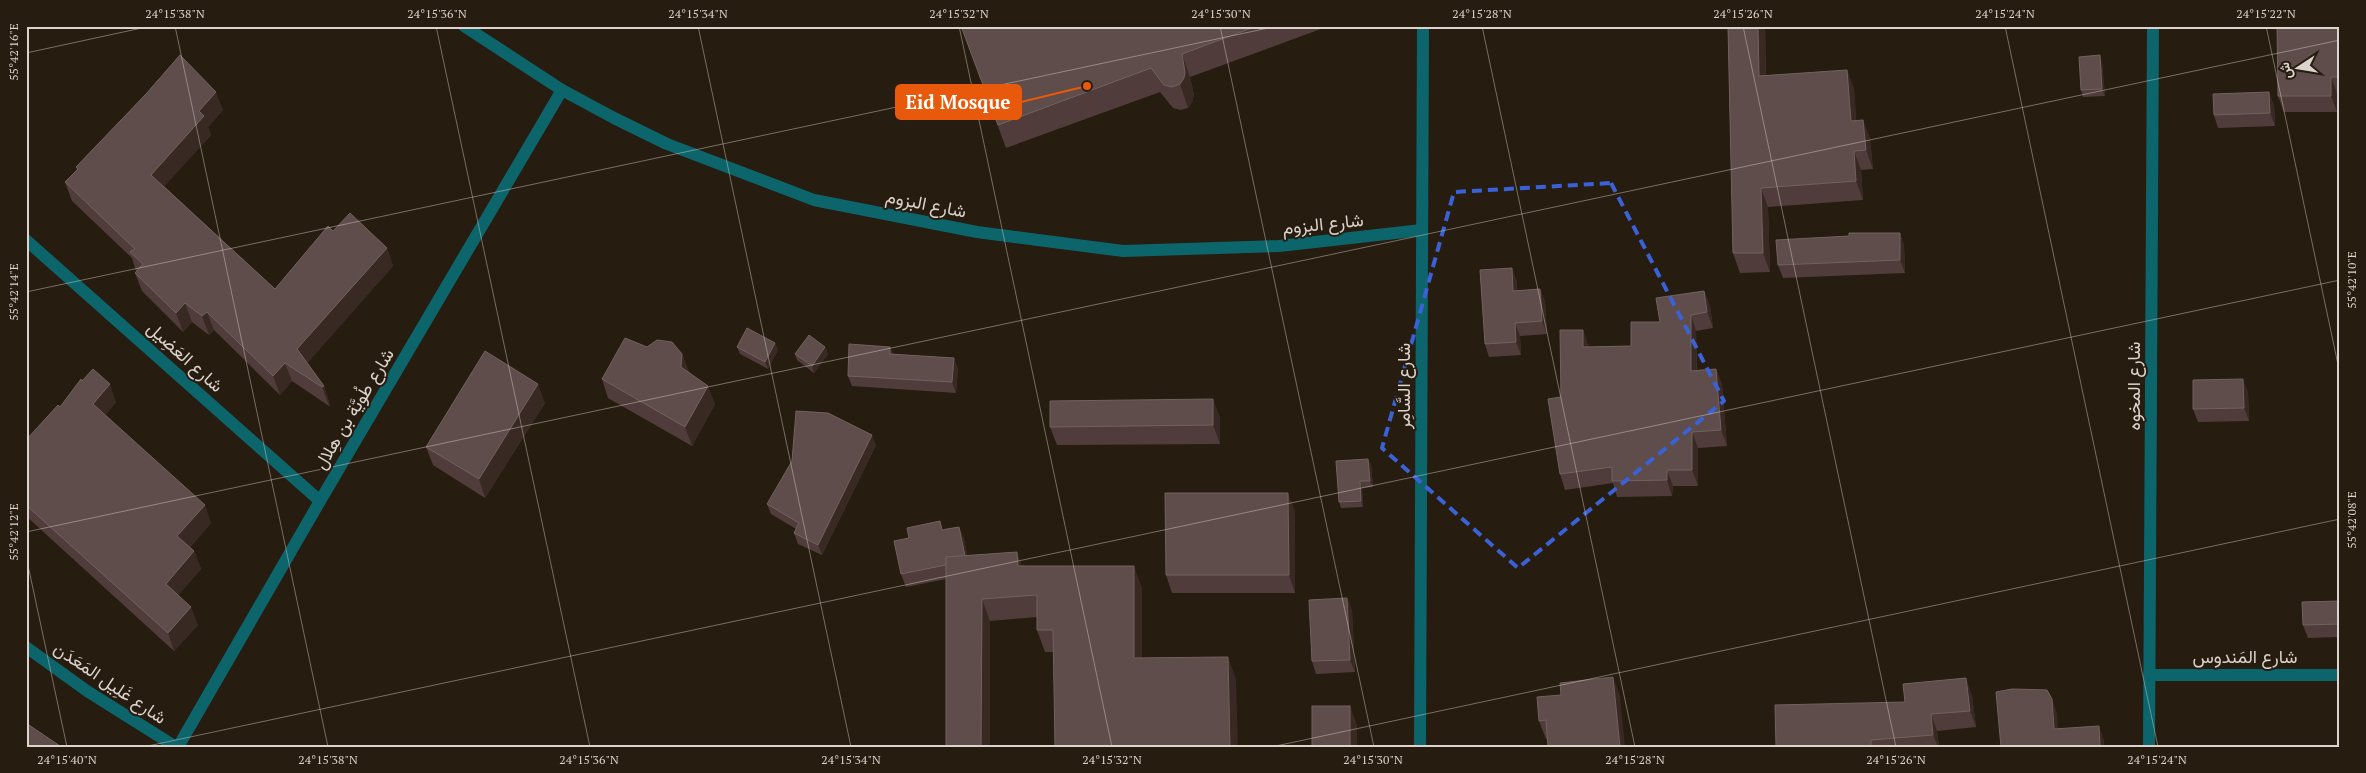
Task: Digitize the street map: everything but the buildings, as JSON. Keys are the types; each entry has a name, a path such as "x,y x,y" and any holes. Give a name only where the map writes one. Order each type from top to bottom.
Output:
{"street":[{"name":"شارع البزوم","path":"464,26 562,90 667,144 814,200 977,232 1123,251 1279,246 1422,230"},
{"name":"شارع السَّامِر","path":"1420,747 1423,26"},
{"name":"شارع المخوه","path":"2149,747 2153,26"},
{"name":"شارع طُويَّة بن هِلال","path":"177,747 562,90"},
{"name":"شارع العَضِيل","path":"26,240 320,501"},
{"name":"شارع غَلِيل المَعَدَن","path":"26,647 161,743 177,747"},
{"name":"شارع المَندوس","path":"2149,675 2340,675"}],"highlighted area":[{"path":"1611,183 1724,401 1518,568 1382,448 1454,192"}],"place":[{"name":"Eid Mosque","path":"1087,86"}]}
